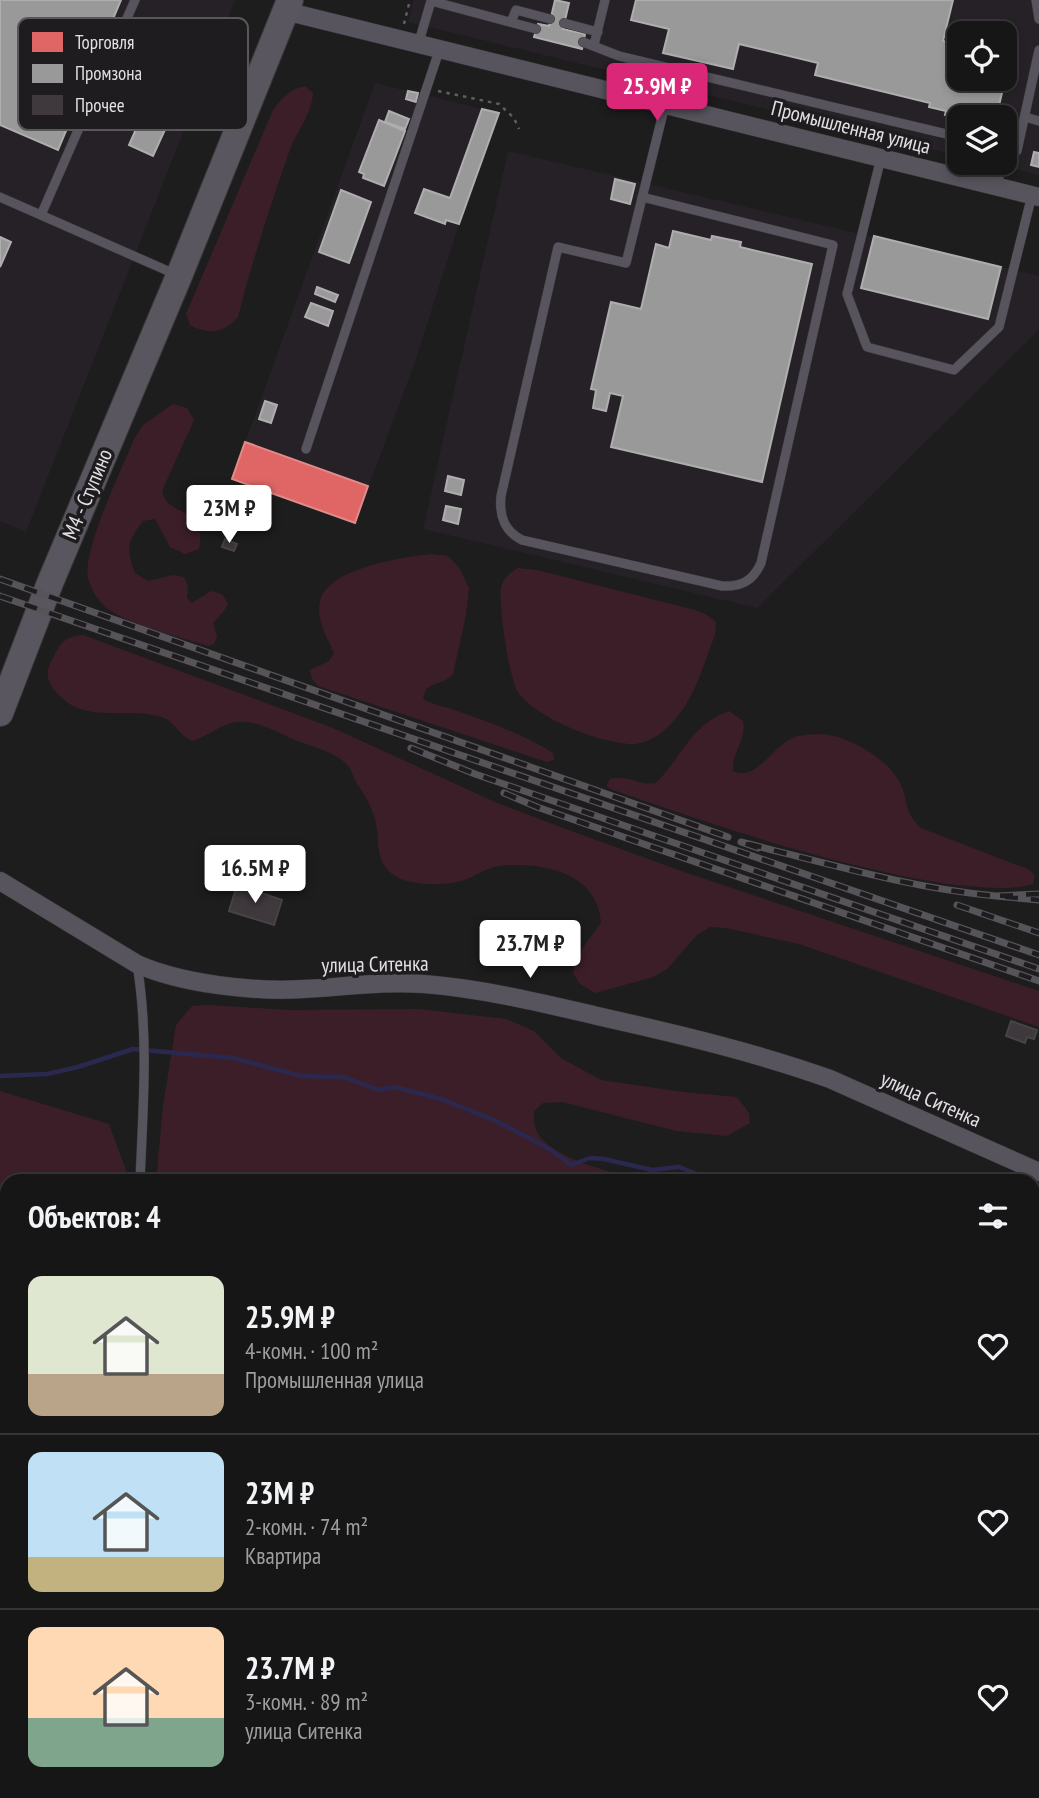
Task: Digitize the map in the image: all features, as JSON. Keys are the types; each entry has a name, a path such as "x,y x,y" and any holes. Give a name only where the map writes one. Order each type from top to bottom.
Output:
{"main road":[{"name":"М4 - Ступино","path":"248,104 288,6"},
{"name":"М4 - Ступино","path":"0,713 70,533 237,130"}],"street":[{"name":"Промышленная улица","path":"288,6 439,51 1035,196"},
{"name":"улица Ситенка","path":"0,881 153,971 211,984 299,989 391,983 422,984 520,998 723,1045 799,1068 830,1079 1039,1172"}],"lane":[{"path":"127,18 135,0"},
{"path":"594,45 605,0"},
{"path":"1036,0 1039,19"},
{"path":"418,45 431,1 536,29"},
{"path":"511,22 516,10 550,19"},
{"path":"564,23 598,32"},
{"path":"583,42 619,56 947,134"},
{"path":"1017,151 1039,50"},
{"path":"306,449 439,51"},
{"path":"642,197 832,245 761,563 757,573 742,585 722,586 522,540 514,536 502,518 500,496 558,247 626,263 642,197 665,106"},
{"path":"1025,117 1039,121"},
{"path":"41,215 78,130"},
{"path":"881,158 847,294 867,347 954,370 999,327 1035,196"},
{"path":"997,186 999,175"},
{"path":"0,197 178,276"},
{"path":"137,964 144,1019 140,1174"}],"path":[{"path":"402,30 410,0"},
{"path":"426,88 499,104 514,118 519,130"}],"shaded area":[{"path":"0,0 235,0 228,18 18,18 18,130 184,130 26,532 0,521"},
{"path":"414,0 1039,0 1039,175 1017,170 1017,105 947,105 947,153 408,22"},
{"path":"375,83 499,113 459,224 414,365 355,523 232,479"},
{"path":"305,86 313,93 310,108 282,172 238,317 216,331 190,325 186,314 273,110 295,89"},
{"path":"508,151 1039,276 1039,330 757,608 423,529"},
{"path":"173,404 187,408 194,420 162,491 172,506 193,518 198,525 199,549 185,554 170,547 155,519 143,521 131,540 129,552 135,573 148,581 173,575 184,577 188,586 187,598 192,603 211,591 222,594 228,603 213,623 217,636 214,644 208,646 142,626 118,615 98,599 88,578 91,548 97,529 135,437 143,425"},
{"path":"432,554 448,556 460,569 469,588 453,674 426,689 423,699 519,735 553,753 554,760 547,762 318,686 312,679 310,670 329,661 334,653 323,628 319,608 326,590 351,572 368,566"},
{"path":"518,568 537,570 695,610 716,622 715,635 697,683 678,716 667,728 643,742 620,743 570,728 527,702 518,692 511,672 500,595 502,584"},
{"path":"83,635 333,728 495,802 555,825 684,872 1039,991 1039,1027 799,944 726,928 710,927 697,935 667,969 653,977 595,993 580,984 573,973 580,952 601,923 598,906 590,892 579,881 549,868 515,865 487,869 462,881 445,884 417,883 401,879 386,868 382,860 373,814 350,769 332,754 248,722 231,723 193,741 164,718 136,713 94,712 68,703 52,687 48,672 62,643 71,637"},
{"path":"729,711 743,721 744,728 734,758 733,771 742,773 758,767 779,747 795,737 816,734 840,738 865,749 887,766 901,785 911,816 921,828 1030,870 1035,876 1033,884 1009,888 985,887 941,883 887,872 766,841 606,786 610,779 617,778 656,783 696,732"},
{"path":"192,1006 287,1010 419,1009 506,1019 534,1031 561,1058 601,1080 737,1097 749,1113 750,1123 727,1136 677,1131 562,1102 543,1103 534,1111 535,1127 541,1138 552,1148 583,1163 619,1174 157,1174 163,1106 176,1025"},
{"path":"0,1091 109,1124 127,1174 0,1174"}],"building: Торговля":[{"path":"245,442 368,486 355,523 232,479"}],"building: Промзона":[{"path":"0,0 121,0 113,18 18,18 18,130 66,130 58,150 0,125"},
{"path":"555,0 569,3 563,29 585,34 582,49 534,37 538,24 549,26"},
{"path":"636,0 953,0 943,41 947,42 947,91 1002,91 999,105 947,105 947,115 946,111 929,107 930,103 815,75 818,63 739,44 733,69 663,53 669,29 631,20"},
{"path":"408,91 418,93 416,102 406,99"},
{"path":"482,109 499,113 459,224 446,220 445,224 415,213 424,189 450,198"},
{"path":"389,111 409,119 405,129 385,122"},
{"path":"379,120 405,131 384,186 363,178 364,174 359,172"},
{"path":"136,130 165,130 153,156 129,145"},
{"path":"1034,152 1039,153 1039,167 1031,165"},
{"path":"615,179 635,184 630,204 611,199"},
{"path":"341,190 371,202 349,263 319,252"},
{"path":"673,231 711,240 712,236 741,242 740,247 812,264 762,482 611,447 623,396 610,393 606,411 593,408 596,390 591,389 611,302 641,309 656,244 669,248"},
{"path":"874,236 1001,267 988,319 861,288"},
{"path":"0,237 11,242 0,267"},
{"path":"317,287 338,295 335,302 315,294"},
{"path":"311,303 333,311 328,326 305,317"},
{"path":"265,401 277,405 271,423 259,419"},
{"path":"448,476 464,480 461,495 445,491"},
{"path":"446,506 461,509 458,524 443,520"}],"building: Прочее":[{"path":"225,539 237,544 234,551 222,547"},
{"path":"237,885 282,900 274,925 229,911"},
{"path":"1011,1021 1037,1030 1034,1039 1027,1037 1025,1043 1006,1036"}],"waterway":[{"path":"0,1076 47,1074 133,1049 233,1058 301,1076 343,1077 379,1090 394,1087 441,1099 496,1121 548,1148 571,1165 590,1158 604,1159 652,1170 679,1167 697,1174"}],"railway":[{"path":"0,579 728,837"},
{"path":"0,596 1039,955"},
{"path":"411,748 475,774 1039,969"},
{"path":"504,793 537,807 1039,981"},
{"path":"758,848 741,842 899,881 996,896"},
{"path":"1039,894 996,896 1039,900"},
{"path":"957,905 1039,933"}]}
